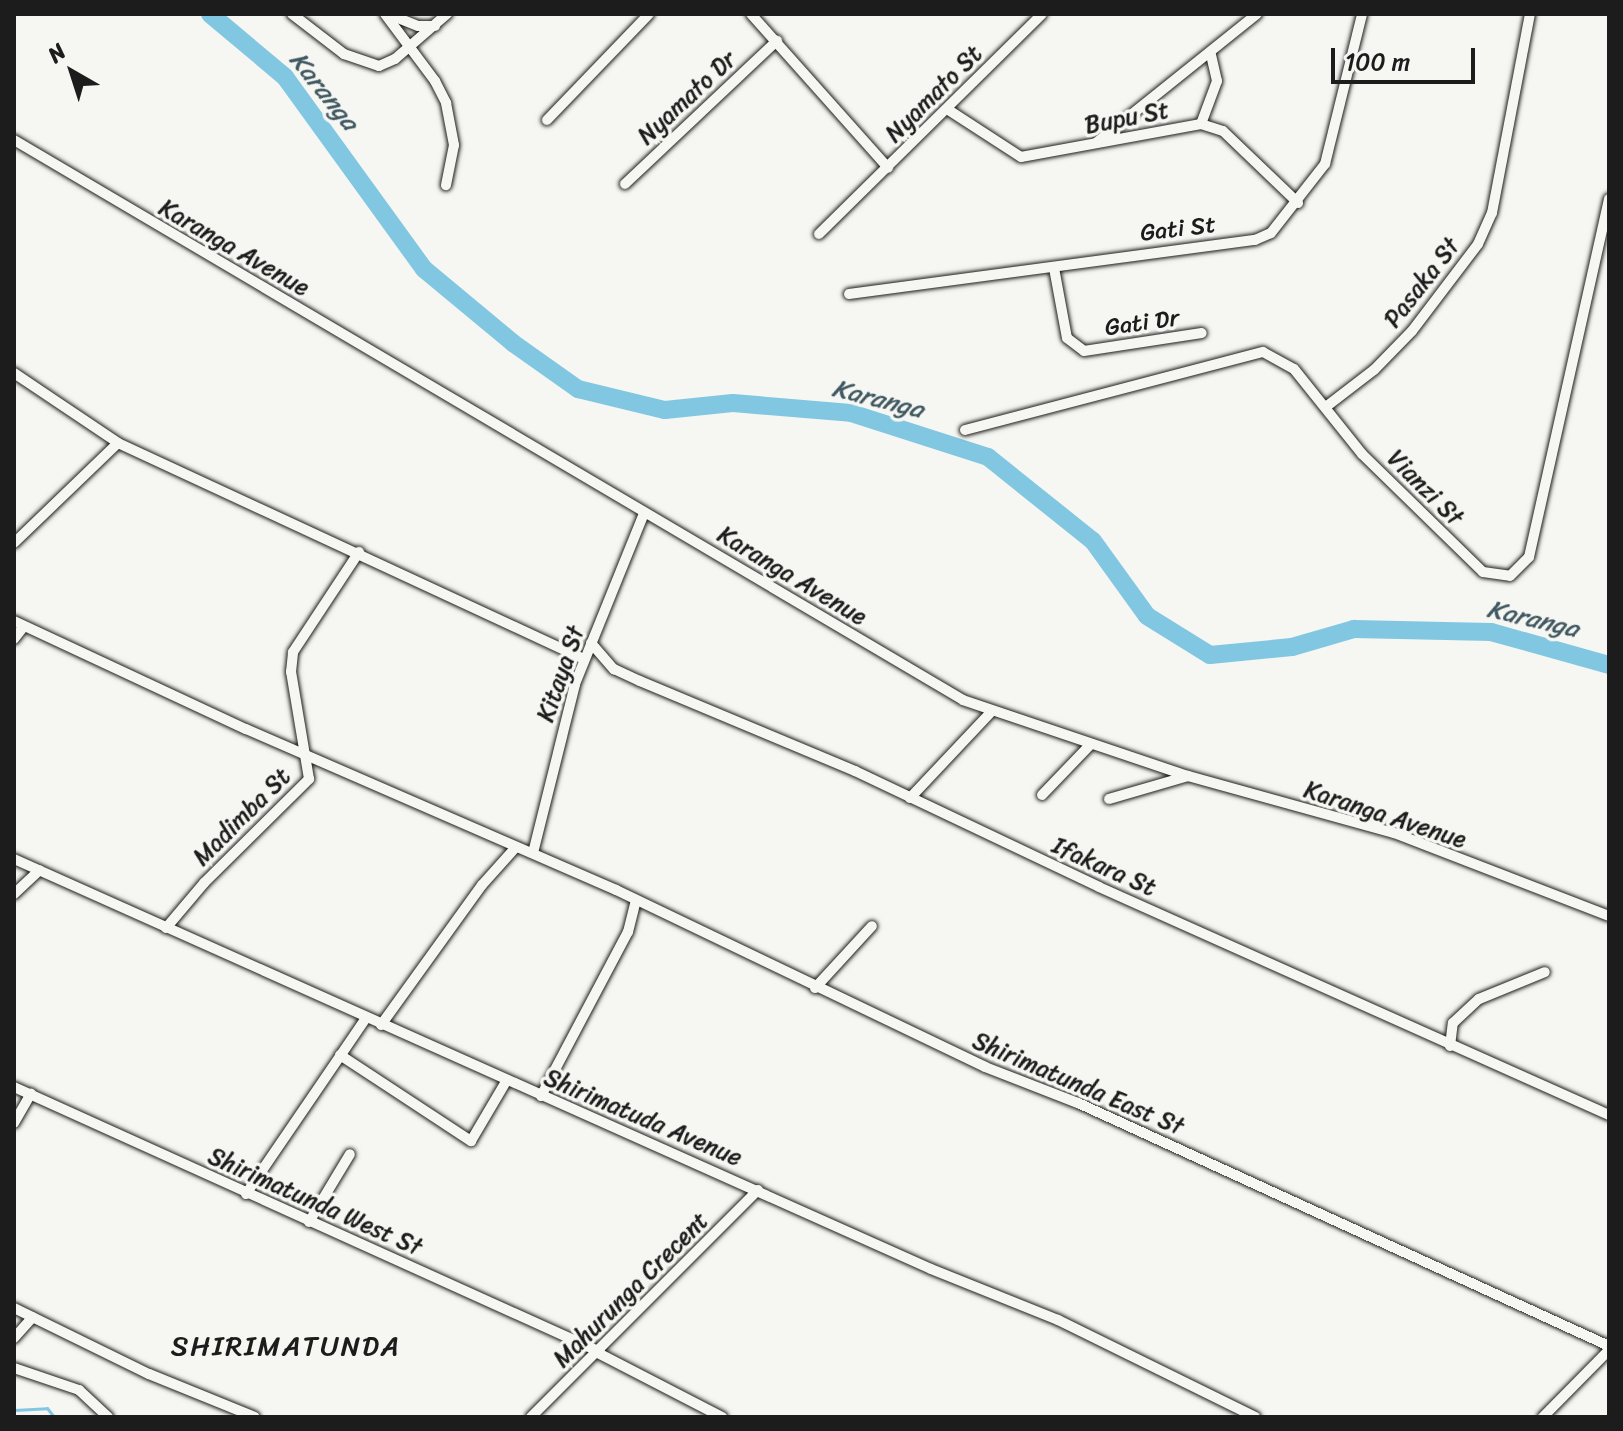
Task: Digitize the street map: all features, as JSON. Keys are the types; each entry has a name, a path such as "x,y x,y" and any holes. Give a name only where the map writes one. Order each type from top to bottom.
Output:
{"street":[{"path":"292,14 369,65 395,59 447,14"},
{"path":"386,14 446,103 454,145 446,185"},
{"path":"386,14 418,26 435,26"},
{"path":"547,120 649,14"},
{"name":"Nyamato St","path":"751,14 888,168"},
{"name":"Nyamato St","path":"819,234 1042,14"},
{"path":"1094,144 1211,54 1257,14"},
{"name":"Gati St","path":"849,294 1255,240 1271,233 1298,203 1335,138 1362,14"},
{"name":"Pasaka St","path":"1327,406 1412,331 1478,244 1492,213 1530,14"},
{"name":"Nyamato Dr","path":"625,184 777,41"},
{"path":"1201,124 1217,81 1211,54"},
{"name":"Bupu St","path":"947,109 1021,157 1201,124 1223,131 1298,203"},
{"name":"Karanga Avenue","path":"14,140 644,513 784,590 911,674 990,713 1188,776 1394,833 1609,916"},
{"name":"Vianzi St","path":"965,430 1263,352 1294,369 1327,406 1362,454 1483,572 1498,577 1520,569 1529,557 1609,199"},
{"name":"Gati Dr","path":"1054,268 1067,338 1084,351 1202,333"},
{"path":"14,373 118,443 359,552 584,659"},
{"path":"14,543 118,443"},
{"name":"Kitaya St","path":"533,853 584,659 644,513"},
{"name":"Madimba St","path":"166,928 204,883 309,779 293,652 359,552"},
{"path":"14,639 19,624"},
{"name":"Shirimatunda East St","path":"19,624 306,755 533,853 815,988 1609,1348"},
{"name":"Ifakara St","path":"591,643 614,669 910,798 1450,1046 1609,1115"},
{"path":"910,798 990,713"},
{"path":"1042,795 1090,745"},
{"path":"1109,799 1188,776"},
{"path":"381,1025 482,885 516,847"},
{"name":"Shirimatuda Avenue","path":"14,859 541,1096 1124,1350 1255,1417"},
{"path":"14,894 40,870"},
{"path":"541,1096 628,932 636,901"},
{"path":"815,988 872,926"},
{"path":"1450,1046 1453,1023 1479,999 1545,972"},
{"path":"246,1194 366,1018"},
{"path":"340,1055 471,1141 507,1080"},
{"name":"Shirimatunda West St","path":"14,1087 599,1352 722,1417"},
{"path":"14,1123 31,1094"},
{"path":"309,1222 350,1154"},
{"name":"Mahurunga Crecent","path":"531,1417 758,1190"},
{"path":"14,1308 255,1417"},
{"path":"14,1338 33,1317"},
{"path":"1543,1417 1609,1348"},
{"path":"14,1368 79,1390 108,1417"}],"waterway":[{"name":"Karanga","path":"210,14 285,77 424,269 513,343 578,389 665,410 733,403 851,413 988,457 1093,541 1147,616 1210,655 1292,647 1354,629 1491,632 1609,665"},
{"path":"14,1410 47,1408 54,1417"}],"district":[{"name":"SHIRIMATUNDA","path":"286,1346"}]}
